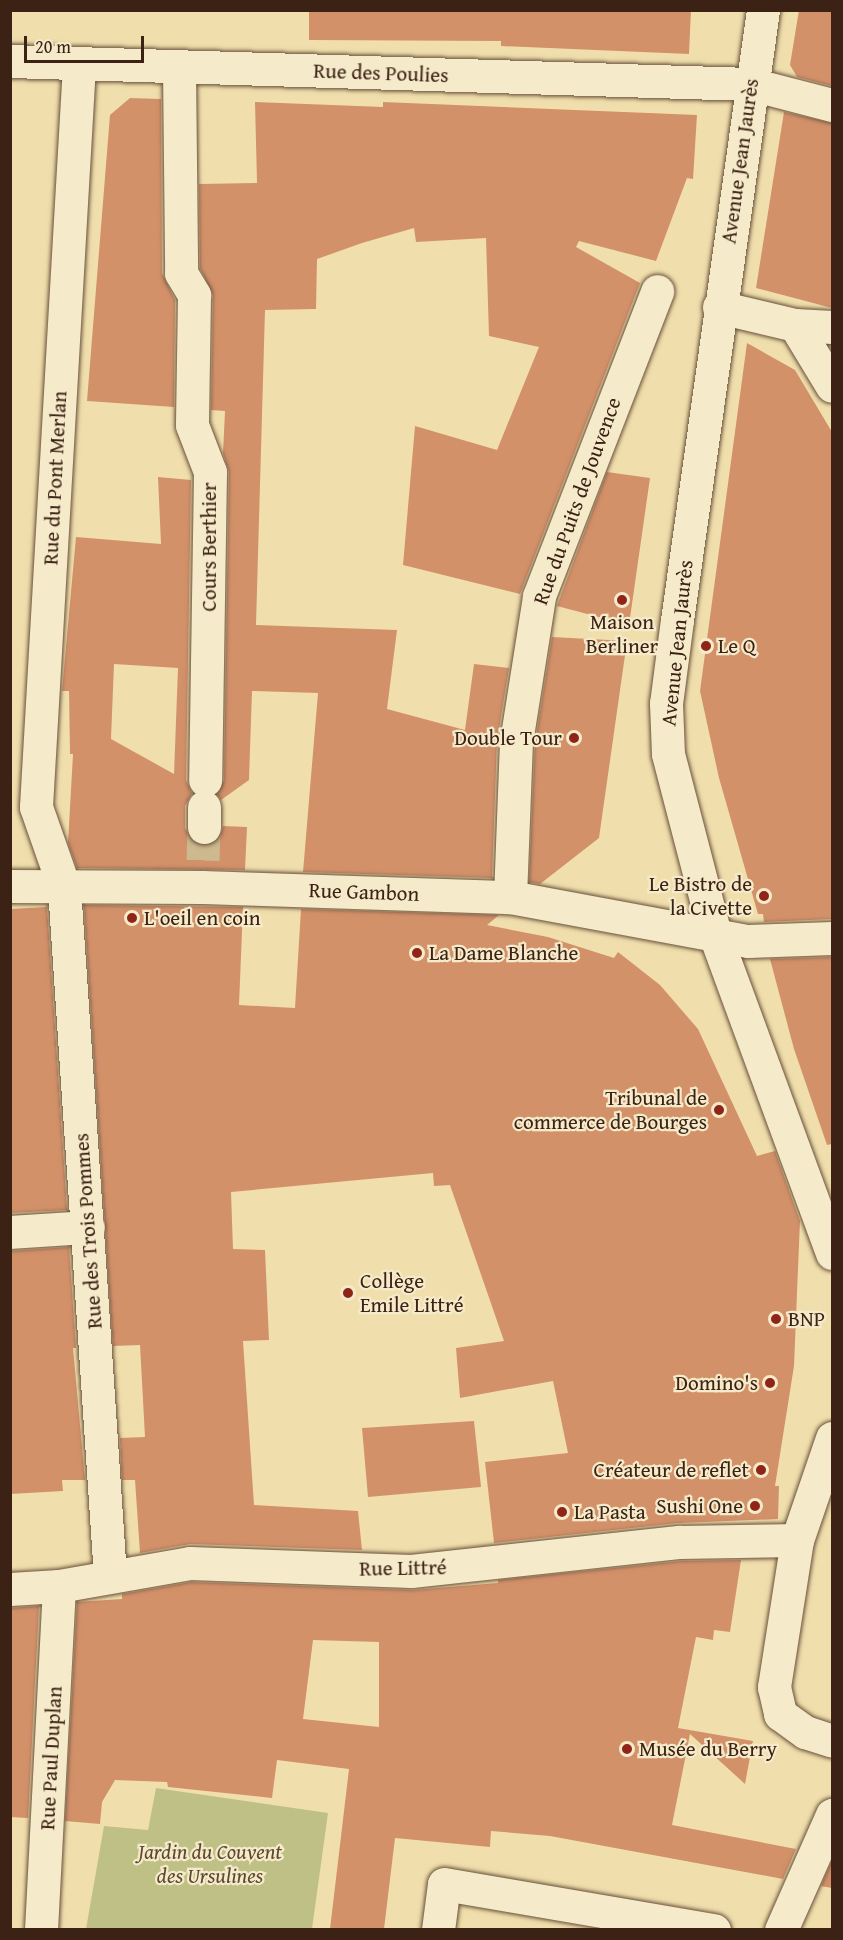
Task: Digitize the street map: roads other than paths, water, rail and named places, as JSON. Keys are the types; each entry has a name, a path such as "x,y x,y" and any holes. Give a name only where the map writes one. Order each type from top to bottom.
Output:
{"street":[{"name":"Avenue Jean Jaurès","path":"763,10 719,307 666,703 668,754 715,935 832,1253"},
{"name":"Rue des Poulies","path":"10,61 79,65 751,84 832,105"},
{"name":"Rue du Pont Merlan","path":"64,887 36,807 79,65"},
{"name":"Cours Berthier","path":"179,68 181,273 194,295 192,425 210,472 204,805"},
{"name":"Rue du Puits de Jouvence","path":"510,897 516,742 539,596 657,291"},
{"path":"719,307 795,325 832,327"},
{"path":"795,325 832,386"},
{"name":"Rue Gambon","path":"10,886 64,887 203,874 510,897 748,941 832,938"},
{"name":"Rue des Trois Pommes","path":"64,887 110,1576"},
{"path":"10,1232 88,1227"},
{"path":"832,1438 797,1540 774,1687 780,1714 805,1732 832,1741"},
{"name":"Rue Littré","path":"10,1589 59,1586 190,1563 411,1571 680,1542 797,1540"},
{"name":"Rue Paul Duplan","path":"41,1929 59,1586"},
{"path":"781,1929 832,1815"},
{"path":"438,1929 444,1884 714,1929"}],"tunnel":[{"path":"203,860 204,827"}],"place":[{"name":"Maison Berliner","path":"622,600"},
{"name":"Le Q","path":"706,646"},
{"name":"Double Tour","path":"574,738"},
{"name":"Le Bistro de la Civette","path":"764,896"},
{"name":"L'oeil en coin","path":"132,918"},
{"name":"La Dame Blanche","path":"417,953"},
{"name":"Tribunal de commerce de Bourges","path":"719,1110"},
{"name":"Collège Emile Littré","path":"348,1293"},
{"name":"BNP","path":"776,1319"},
{"name":"Domino's","path":"770,1383"},
{"name":"Créateur de reflet","path":"761,1470"},
{"name":"Sushi One","path":"755,1506"},
{"name":"La Pasta","path":"562,1512"},
{"name":"Musée du Berry","path":"627,1749"}],"park label":[{"name":"Jardin du Couvent des Ursulines","path":"210,1864"}]}
